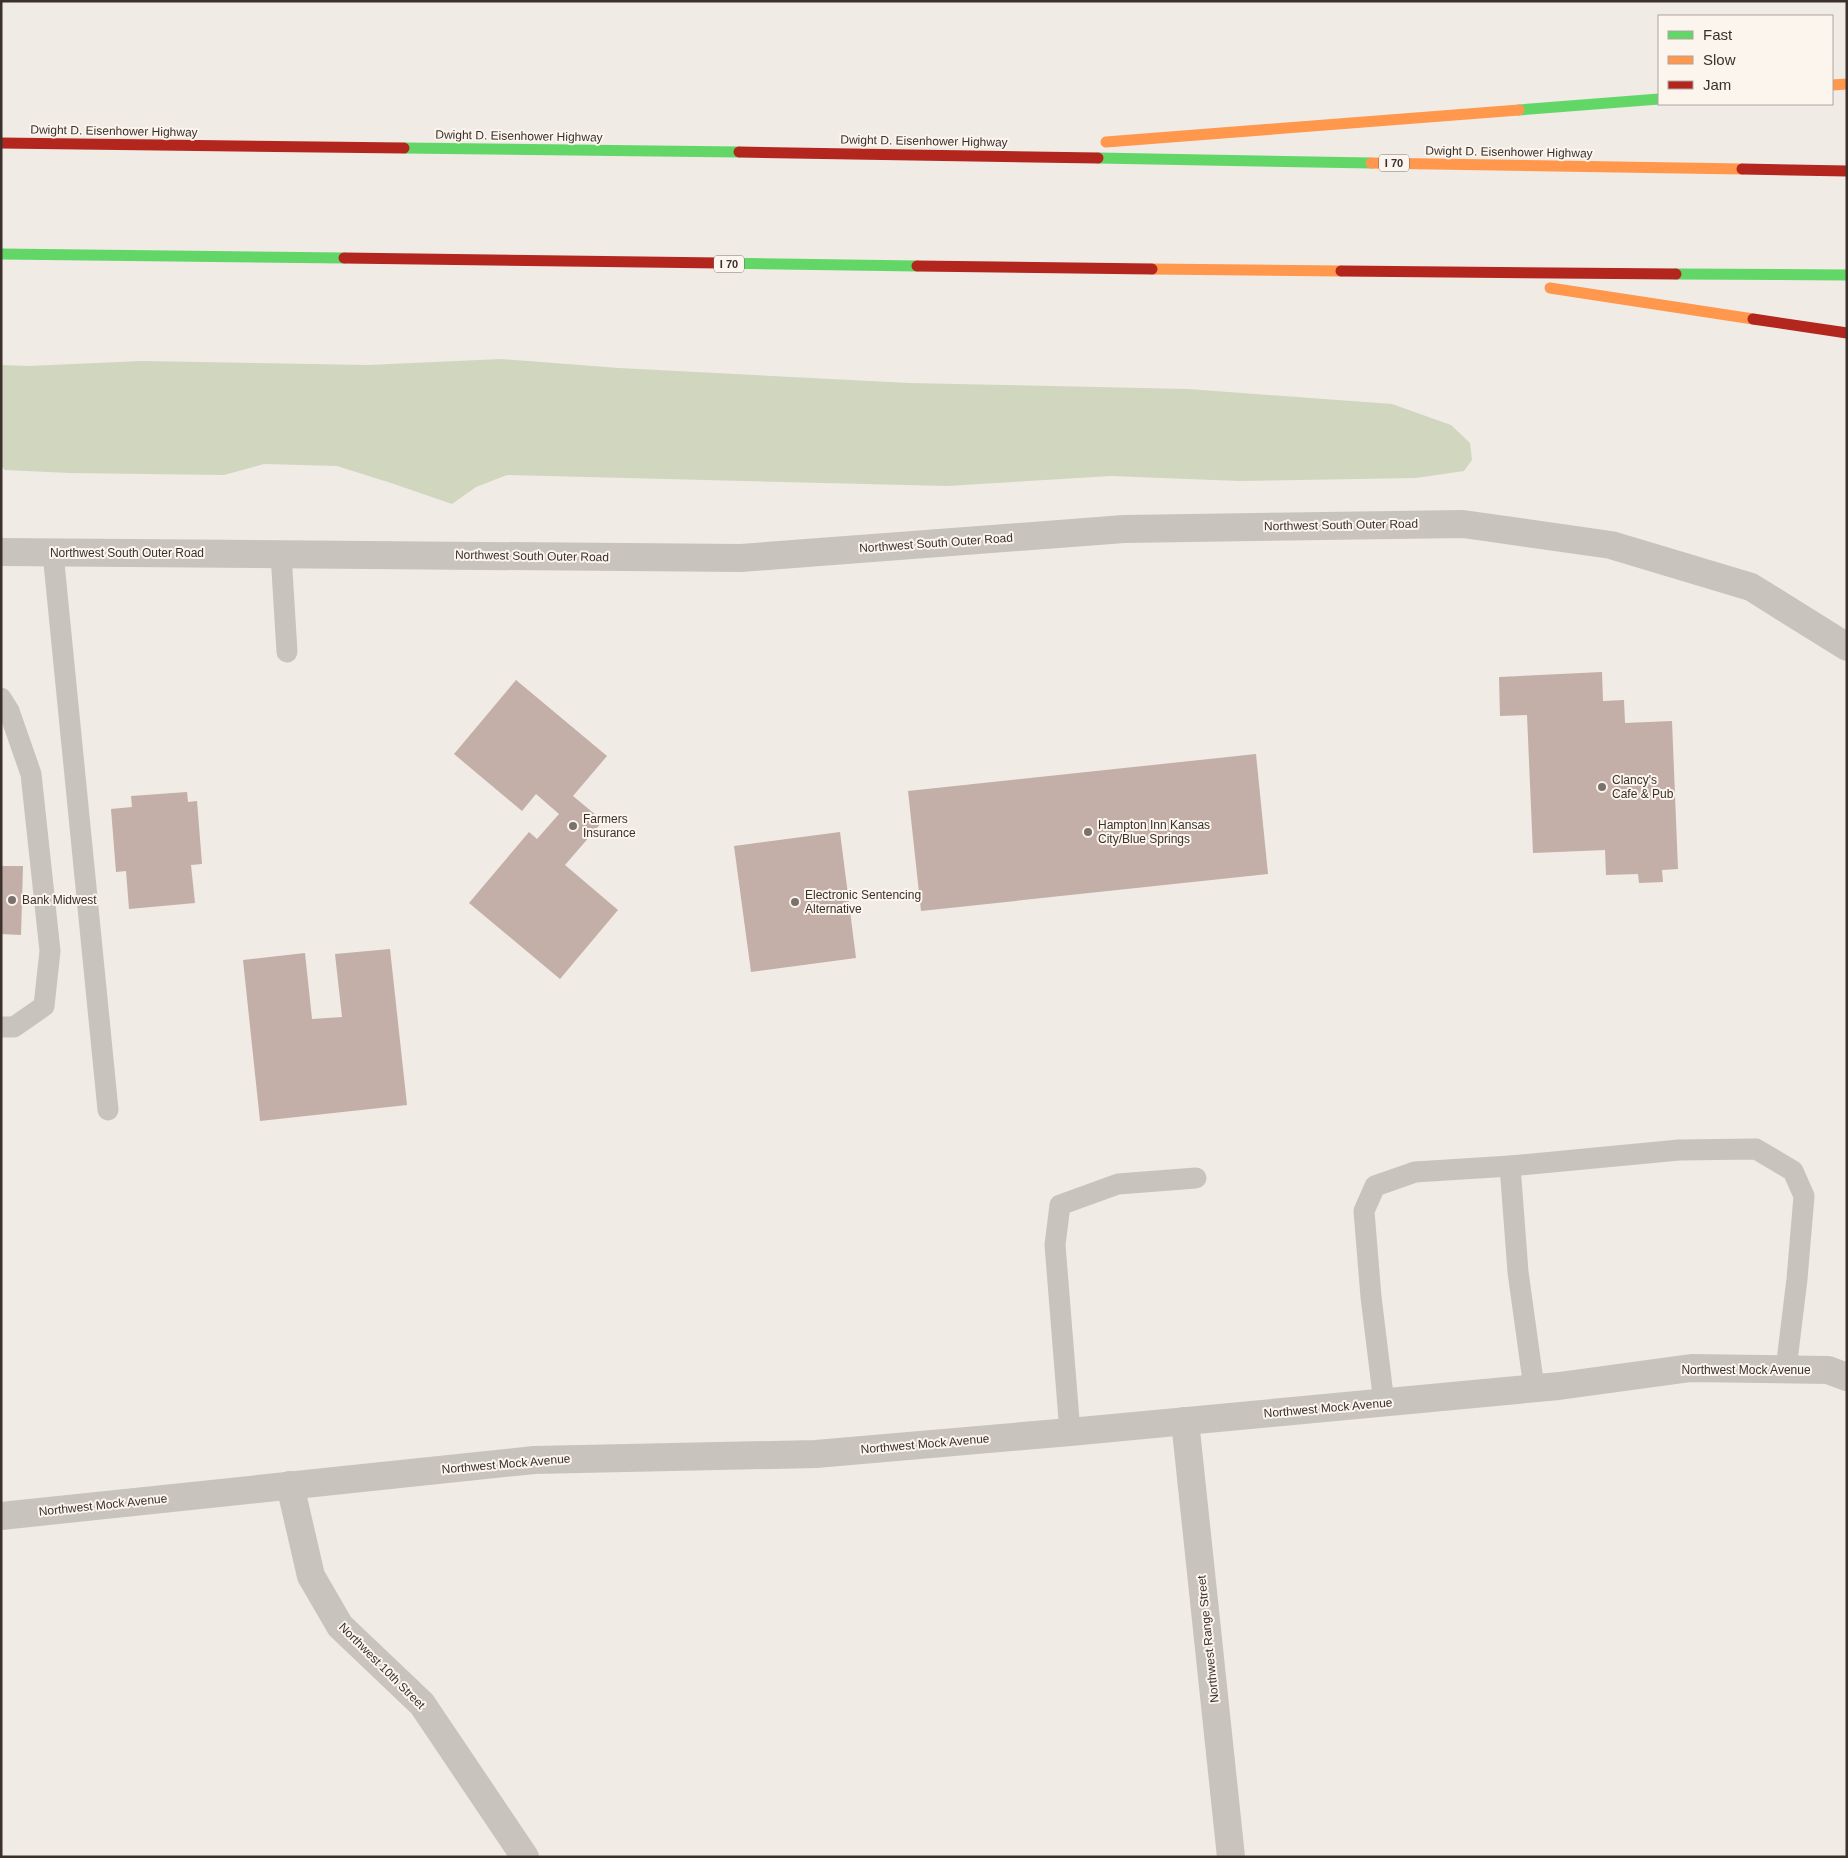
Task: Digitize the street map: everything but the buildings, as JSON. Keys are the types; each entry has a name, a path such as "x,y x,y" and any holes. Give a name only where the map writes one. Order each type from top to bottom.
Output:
{"highway":[{"path":"1833,85 1847,84"},
{"path":"1092,143 1658,99"},
{"name":"Dwight D. Eisenhower Highway","path":"1,143 942,155 1847,171"},
{"path":"942,155 1062,146"},
{"name":"I 70","path":"1,254 1457,273 1847,275"},
{"path":"1457,273 1847,333"}],"street":[{"name":"Northwest South Outer Road","path":"1,552 741,558 1124,529 1464,524 1611,545 1751,586 1847,647"},
{"name":"Northwest Mock Avenue","path":"1,1516 534,1460 816,1454 1070,1432 1534,1388 1691,1368 1828,1370 1847,1377"},
{"name":"Northwest Range Street","path":"1185,1421 1231,1857"},
{"name":"Northwest 10th Street","path":"290,1485 311,1576 340,1626 422,1704 525,1857"}],"lane":[{"path":"52,553 108,1110"},
{"path":"281,554 287,652"},
{"path":"1,698 9,711 31,774 50,951 44,1006 14,1027 1,1027"},
{"path":"1384,1402 1370,1297 1364,1210 1375,1186 1415,1172 1510,1166 1679,1150 1756,1149 1793,1171 1804,1196 1797,1279 1786,1369"},
{"path":"1510,1166 1518,1272 1534,1388"},
{"path":"1070,1432 1055,1245 1060,1205 1118,1184 1196,1178"}],"green space":[{"path":"501,359 619,368 909,383 1188,389 1392,404 1451,425 1470,443 1472,460 1464,471 1416,478 1239,481 1111,476 947,486 507,475 476,487 452,504 337,466 264,464 224,475 69,473 5,470 1,466 1,365 29,366 141,361 368,365"}],"traffic: fast":[{"path":"1519,110 1658,99"},
{"path":"404,148 739,152"},
{"path":"1098,158 1371,163"},
{"path":"1,254 344,258"},
{"path":"720,263 917,266"},
{"path":"1676,274 1847,275"}],"traffic: slow":[{"path":"1833,85 1847,84"},
{"path":"1106,142 1519,110"},
{"path":"1371,163 1742,169"},
{"path":"1152,269 1341,271"},
{"path":"1550,288 1753,319"}],"traffic: jam":[{"path":"1,143 404,148"},
{"path":"739,152 1098,158"},
{"path":"1742,169 1847,171"},
{"path":"344,258 720,263"},
{"path":"917,266 1152,269"},
{"path":"1341,271 1676,274"},
{"path":"1753,319 1847,333"}],"place":[{"name":"Clancy's Cafe & Pub","path":"1602,787"},
{"name":"Farmers Insurance","path":"573,826"},
{"name":"Hampton Inn Kansas City/Blue Springs","path":"1088,832"},
{"name":"Bank Midwest","path":"12,900"},
{"name":"Electronic Sentencing Alternative","path":"795,902"}]}
